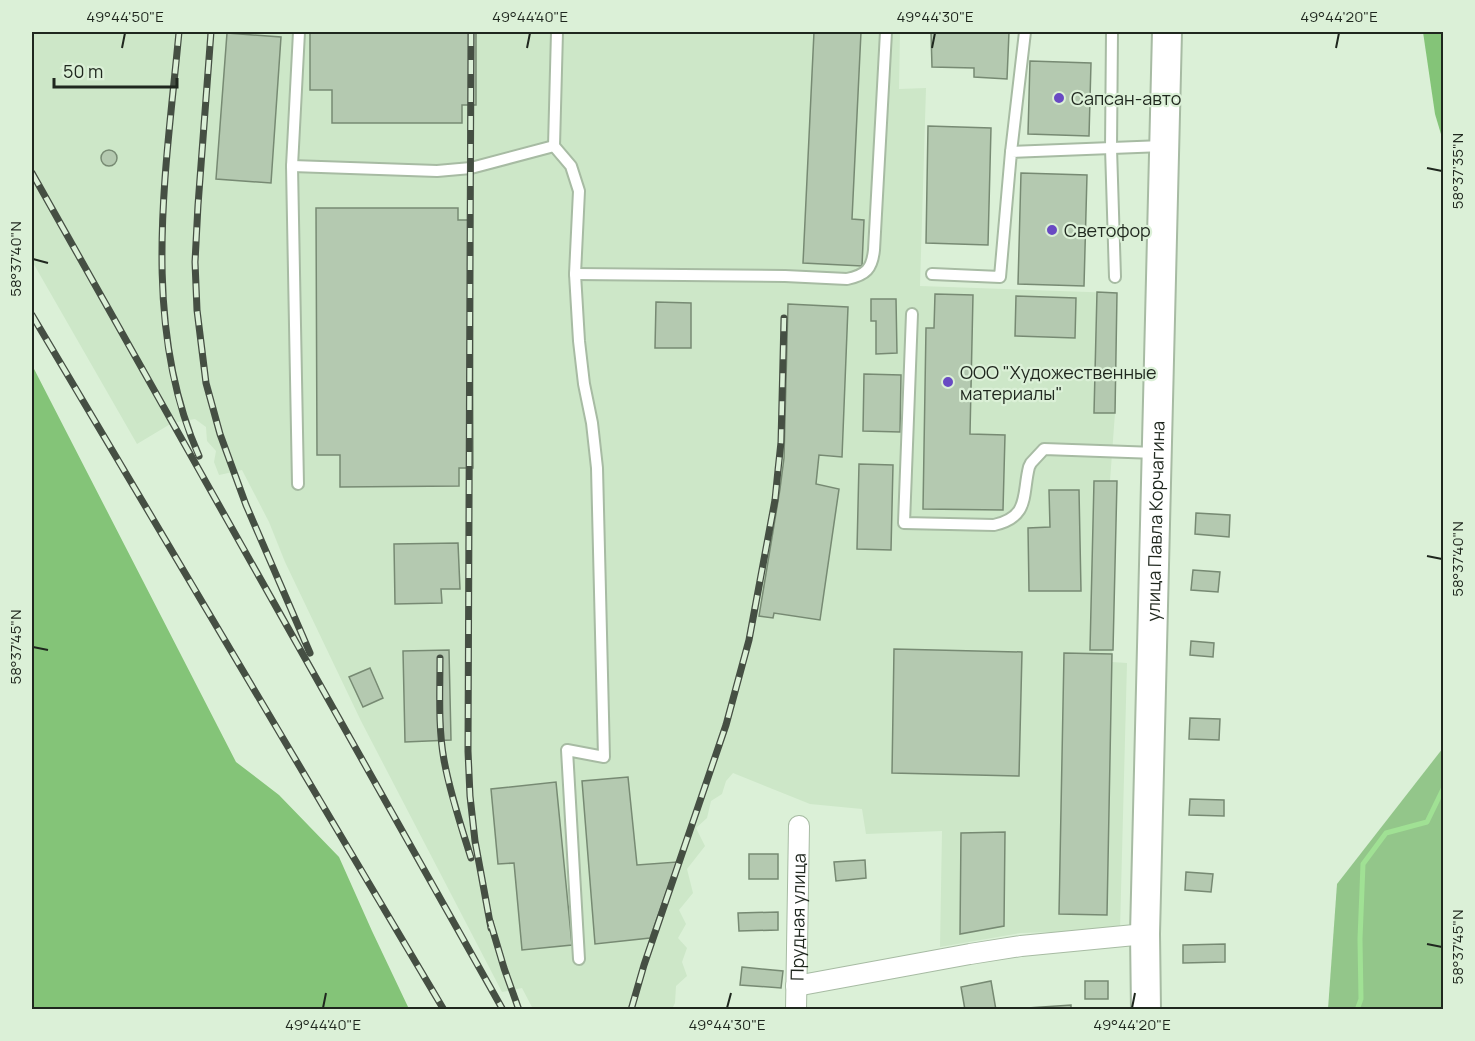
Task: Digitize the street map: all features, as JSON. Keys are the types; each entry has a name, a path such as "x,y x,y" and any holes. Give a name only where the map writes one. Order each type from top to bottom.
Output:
{"main road":[{"name":"улица Павла Корчагина","path":"1146,1010 1145,934 1167,32"}],"street":[{"name":"Прудная улица","path":"796,1010 799,826"},
{"path":"796,987 1021,946 1145,934"}],"lane":[{"path":"298,484 292,166 299,32"},
{"path":"557,32 554,146 572,166 579,191 575,273 582,362 597,468 604,757 567,750 579,959"},
{"path":"575,273 847,279 863,274 869,268 874,250 886,32"},
{"path":"932,274 1000,277 1025,32"},
{"path":"1113,32 1111,148 1115,277"},
{"path":"292,166 437,171 471,168 554,146"},
{"path":"1011,152 1163,146"},
{"path":"912,314 904,523 994,525 1008,521 1021,509 1029,467 1044,449 1156,453"}],"shaded area":[{"path":"32,32 900,32 899,89 926,88 920,286 1117,293 1115,413 1110,481 1117,481 1112,662 1127,663 1120,930 1021,933 940,947 942,831 866,834 862,809 810,804 733,773 726,781 722,794 711,801 707,818 696,828 705,846 687,869 693,893 679,910 686,924 678,938 687,948 682,962 687,976 676,986 675,1003 672,1009 533,1009 522,988 502,992 361,721 285,562 269,522 242,470 219,475 214,462 216,451 207,441 206,427 195,419 172,423 137,444 32,261"}],"green space":[{"path":"1423,32 1443,32 1443,141 1435,114"},
{"path":"32,365 236,762 279,795 339,857 409,1009 32,1009"},
{"path":"1443,748 1443,1009 1328,1009 1337,884"}],"building":[{"path":"310,32 476,32 476,105 462,105 462,123 332,123 332,90 310,90"},
{"path":"814,32 861,32 852,219 864,220 862,266 803,263"},
{"path":"931,32 1009,32 1007,79 974,77 974,68 932,67"},
{"path":"227,33 281,37 271,183 216,179"},
{"name":"Сапсан-авто","path":"1030,61 1091,63 1089,136 1028,134"},
{"path":"928,126 991,128 988,245 926,243"},
{"path":"106,150 112,150 117,158 115,164 106,166 101,161 101,155"},
{"name":"Светофор","path":"1021,173 1087,175 1084,286 1018,284"},
{"path":"316,208 458,208 458,220 472,220 473,468 459,468 459,486 340,487 340,455 317,455"},
{"path":"1097,292 1117,293 1115,413 1094,413"},
{"name":"ООО \"Художественные материалы\"","path":"935,294 973,295 970,434 1005,435 1003,510 923,509 926,328 934,328"},
{"path":"1016,296 1076,298 1075,338 1015,336"},
{"path":"871,299 896,299 897,353 876,354 876,321 871,321"},
{"path":"656,302 691,303 691,348 655,348"},
{"path":"788,304 848,307 842,457 819,455 816,484 839,489 820,620 774,613 773,618 759,616 784,458"},
{"path":"864,374 901,375 900,432 863,431"},
{"path":"859,464 893,465 891,550 857,549"},
{"path":"1094,481 1117,481 1113,650 1090,650"},
{"path":"1049,490 1079,490 1081,591 1029,591 1028,528 1050,527"},
{"path":"1196,513 1230,515 1229,537 1195,534"},
{"path":"458,543 460,589 441,589 442,603 395,604 394,544"},
{"path":"1193,570 1220,572 1218,592 1191,590"},
{"path":"1191,641 1214,643 1213,657 1190,655"},
{"path":"894,649 1022,652 1019,776 892,773"},
{"path":"449,650 451,740 405,742 403,651"},
{"path":"1064,653 1112,654 1107,915 1059,914"},
{"path":"370,668 383,698 363,707 349,677"},
{"path":"1190,718 1220,719 1219,740 1189,739"},
{"path":"628,777 637,865 677,862 650,938 595,944 582,781"},
{"path":"556,782 572,945 522,950 514,863 498,864 491,789"},
{"path":"1190,799 1224,800 1224,816 1189,815"},
{"path":"1005,832 1004,926 960,934 961,833"},
{"path":"749,854 778,854 778,879 749,879"},
{"path":"865,860 866,878 836,881 834,862"},
{"path":"1186,872 1213,874 1211,892 1185,890"},
{"path":"778,912 778,930 739,931 738,913"},
{"path":"1225,944 1225,962 1183,963 1183,945"},
{"path":"742,967 783,971 781,988 740,985"},
{"path":"991,981 996,1010 965,1010 961,987"},
{"path":"1085,981 1108,981 1108,999 1085,999"},
{"path":"1071,1005 1071,1010 1028,1010 1028,1008"}],"waterway":[{"path":"1357,1010 1361,999 1360,939 1363,864 1386,833 1427,822 1444,787"}],"railway":[{"path":"179,32 164,192 163,300 169,353 181,405 199,456"},
{"path":"211,32 195,262 197,310 206,383 220,434 246,505 310,653"},
{"path":"471,32 468,751 475,841 491,928"},
{"path":"32,173 503,1010"},
{"path":"32,315 444,1010"},
{"path":"631,1010 644,965 726,725 749,640 775,500 781,442 784,318"},
{"path":"440,658 442,748 453,797 471,858"},
{"path":"490,921 519,1010"}],"place":[{"name":"Сапсан-авто","path":"1059,98"},
{"name":"Светофор","path":"1052,230"},
{"name":"ООО \"Художественные материалы\"","path":"948,382"}]}
